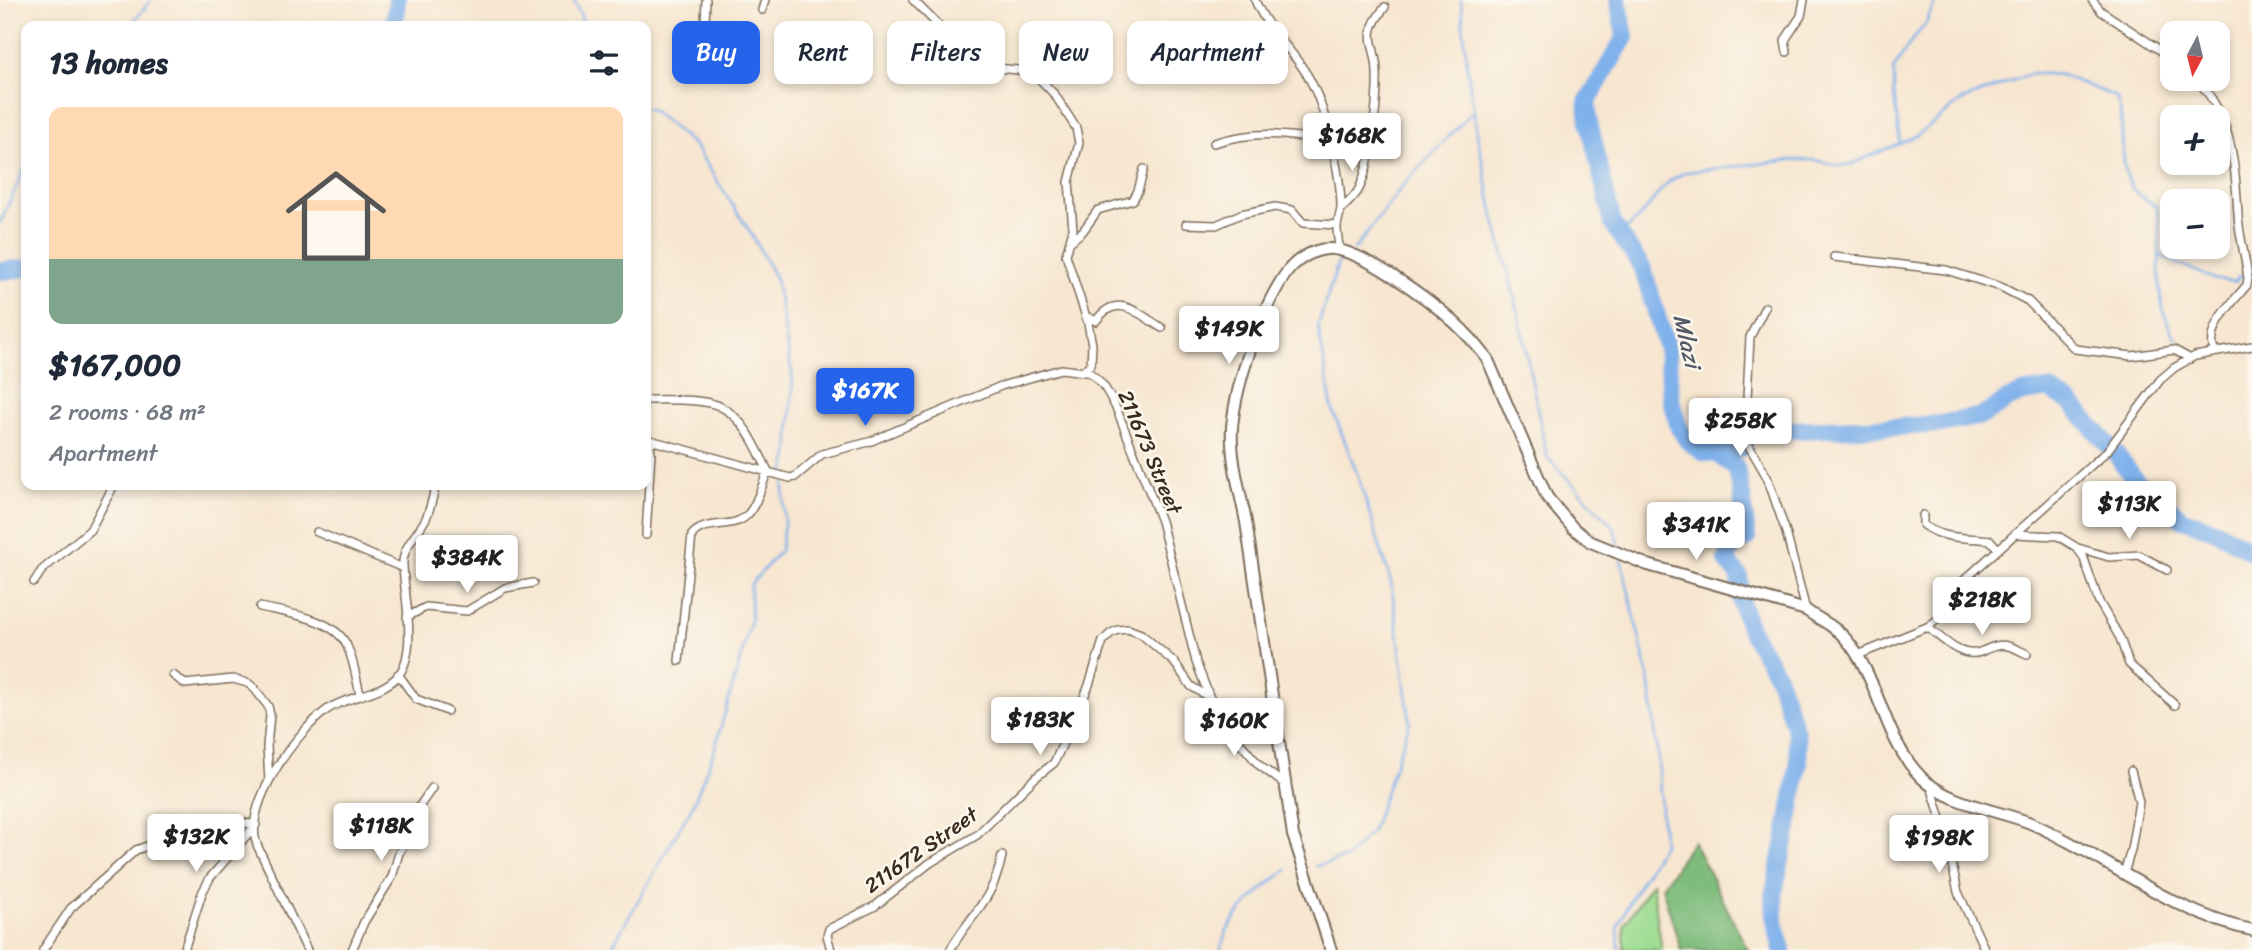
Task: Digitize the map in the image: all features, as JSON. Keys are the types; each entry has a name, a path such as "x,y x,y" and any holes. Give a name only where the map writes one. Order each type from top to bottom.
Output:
{"street":[{"path":"705,21 706,0"},
{"path":"762,10 765,0"},
{"path":"651,441 790,478 822,454 869,442 1001,386 1060,369 1085,372 1091,364 1092,345 1086,316 1066,255 1073,229 1069,182 1079,143 1076,128 1055,95 1036,75 1028,71 985,67 971,60 913,0"},
{"path":"1255,0 1266,23 1297,59 1311,81 1338,172 1341,209 1337,225 1339,249"},
{"path":"1787,52 1785,40 1801,16 1804,0"},
{"path":"2092,0 2101,11 2160,50"},
{"path":"1341,209 1361,186 1370,146 1377,97 1377,69 1370,35 1371,26 1385,7"},
{"path":"2206,91 2222,117 2234,152 2238,216 2248,275 2247,285 2220,321 2212,339 2214,351"},
{"path":"1214,143 1243,135 1277,133 1330,142"},
{"path":"1070,242 1083,231 1098,210 1133,200 1144,169"},
{"path":"1186,224 1216,225 1241,214 1275,207 1292,210 1303,223 1337,225"},
{"path":"1331,950 1293,835 1283,783 1270,680 1233,451 1232,428 1246,366 1276,290 1297,262 1326,249 1352,253 1379,267 1436,308 1472,339 1487,358 1547,497 1573,528 1593,544 1648,565 1806,610 1833,627 1858,655 1902,752 1921,778 1931,786 1964,802 2043,828 2170,900 2224,922 2252,930"},
{"path":"2247,261 2252,253"},
{"path":"1834,257 1945,270 2001,287 2028,301 2076,349 2132,356 2174,350 2189,358"},
{"path":"1086,316 1096,321 1111,307 1120,306 1162,328"},
{"path":"1765,307 1750,337 1745,439 1767,477 1786,532 1806,610"},
{"path":"1858,655 1927,627 1937,620 1961,583 2107,451 2161,380 2189,358 2214,351 2252,346"},
{"name":"211673 Street","path":"1084,370 1098,378 1110,396 1161,521 1196,662 1212,701"},
{"path":"651,400 720,406 744,427 768,471"},
{"path":"679,661 692,535 698,528 743,518 751,509 768,471"},
{"path":"34,582 47,565 90,530 111,490"},
{"path":"307,950 257,845 253,833 257,812 284,755 315,720 329,709 388,683 398,674 407,655 403,568 406,551 428,515 435,490"},
{"path":"646,535 649,490"},
{"path":"1923,515 1923,525 1928,528 1952,538 1990,540 1998,549"},
{"path":"317,532 403,568"},
{"path":"2015,534 2058,536 2076,547 2104,556 2139,555 2167,569"},
{"path":"2076,547 2083,556 2099,602 2120,638 2129,664 2175,705"},
{"path":"407,617 426,607 467,611 505,588 533,583"},
{"path":"260,607 303,616 342,637 347,645 360,694"},
{"path":"1927,627 1954,648 1967,653 1978,653 2000,645 2027,654"},
{"name":"211672 Street","path":"831,950 827,935 829,929 875,906 930,863 977,835 1054,763 1088,688 1104,640 1111,633 1128,629 1141,634 1174,662 1191,686 1212,701"},
{"path":"398,674 416,699 447,710"},
{"path":"173,675 185,684 233,680 248,683 254,688 269,710 269,782"},
{"path":"1212,701 1236,738 1259,765 1283,783"},
{"path":"2124,873 2132,850 2139,802 2131,771"},
{"path":"1931,786 1944,828 1958,892 1985,950"},
{"path":"352,950 364,922 392,877 399,853 410,833 419,807 432,788"},
{"path":"43,950 71,908 135,850 169,838 205,820 256,825"},
{"path":"184,950 202,892 210,878 256,825"},
{"path":"950,950 964,926 990,893 998,877 1002,856"}],"green space":[{"path":"1693,841 1748,950 1681,950 1662,887"},
{"path":"1652,883 1662,950 1624,950 1624,925"}],"waterway":[{"path":"134,21 151,0"},
{"name":"Mlazi","path":"395,21 397,0"},
{"path":"574,0 582,21"},
{"path":"1461,0 1467,68 1478,140 1518,311 1547,457 1614,527 1619,549"},
{"name":"Mlazi","path":"1618,0 1625,37 1587,102 1589,122 1613,224 1643,269 1667,349 1671,399 1679,428 1688,441 1702,452 1716,454 1736,467 1747,538 1733,547 1726,560 1739,576 1741,604 1751,632 1777,675 1796,732 1799,761 1774,892 1775,921 1782,950"},
{"path":"1900,144 1894,69 1926,23 1936,0"},
{"path":"1620,235 1665,186 1686,172 1791,160 1815,160 1840,166 1852,164 1916,136 1963,100 2032,73 2061,75 2116,97 2121,119 2123,157 2129,181 2136,193 2157,207 2160,292 2168,324 2177,339"},
{"path":"651,110 694,145 752,235 776,279 793,380 789,455 784,475"},
{"path":"1354,250 1405,183 1472,112"},
{"path":"0,223 21,176"},
{"path":"1316,866 1346,858 1372,831 1410,722 1391,582 1358,476 1332,408 1318,326 1338,263 1346,257"},
{"path":"2167,259 2217,280 2236,282 2238,277 2252,276"},
{"name":"Mlazi","path":"0,271 21,269"},
{"path":"1749,431 1940,424 1982,416 2023,393 2050,390 2072,404 2108,445"},
{"path":"1702,452 1722,433 1742,431"},
{"path":"1716,454 1744,447"},
{"path":"2115,453 2136,481 2183,519 2217,531 2252,552"},
{"path":"610,950 693,805 714,751 751,620 750,585 780,551 784,525 784,483"},
{"path":"1619,950 1618,926 1663,844 1650,684 1621,559"},
{"path":"1221,950 1229,927 1237,915 1256,895 1287,870"}]}
